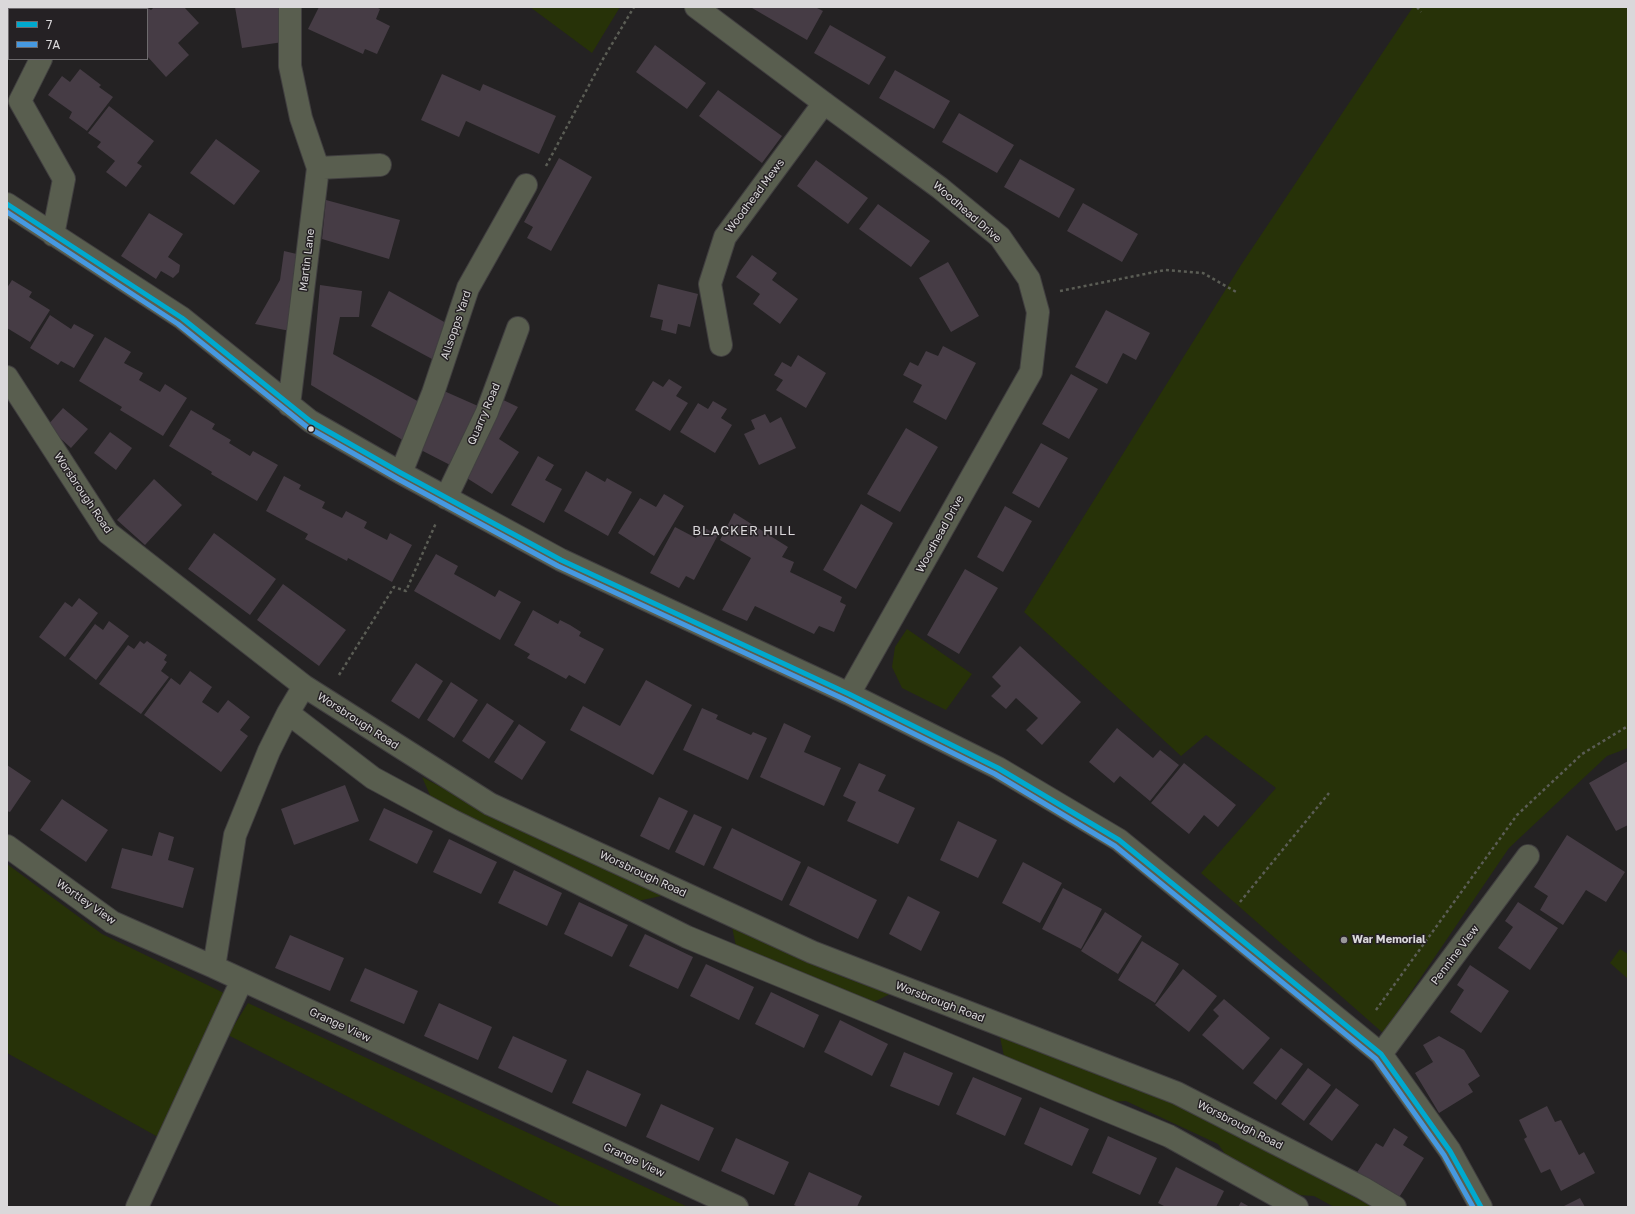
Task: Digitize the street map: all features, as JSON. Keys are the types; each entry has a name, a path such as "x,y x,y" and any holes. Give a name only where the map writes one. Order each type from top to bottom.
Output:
{"street":[{"name":"Martin Lane","path":"289,405 318,168 301,118 290,66 290,7"},
{"name":"Woodhead Drive","path":"696,7 940,188 1000,237 1029,279 1038,312 1031,372 849,694"},
{"path":"40,60 20,101 64,179 53,235"},
{"name":"Woodhead Mews","path":"721,345 710,284 725,237 824,103"},
{"path":"318,168 380,165"},
{"name":"Allsopps Yard","path":"401,473 433,393 468,288 526,185"},
{"path":"7,204 182,318 310,421 446,498 561,560 849,694 998,768 1119,840 1381,1054 1450,1151 1481,1207"},
{"name":"Quarry Road","path":"446,498 487,412 518,328"},
{"name":"Worsbrough Road","path":"7,376 108,533 304,686 490,804 812,952 1177,1093 1363,1188 1394,1207"},
{"path":"214,967 234,835 269,751 288,713 304,686"},
{"path":"288,713 373,778 452,820 680,933 1169,1136 1297,1207"},
{"name":"Wortley View","path":"7,846 112,922 214,967"},
{"name":"Pennine View","path":"1381,1054 1528,856"},
{"name":"Grange View","path":"214,967 737,1207"},
{"path":"137,1207 242,980"}],"path":[{"path":"569,125 603,59 634,7"},
{"path":"1417,7 1422,12"},
{"path":"1034,296 1165,270 1203,273 1238,293"},
{"path":"324,700 394,587 406,591 446,498"},
{"path":"1220,922 1237,905 1329,793"}],"green space":[{"path":"530,7 620,7 592,53"},
{"path":"1413,7 1628,7 1628,748 1607,756 1509,848 1383,1033 1201,873 1276,788 1206,735 1181,756 1024,612 1241,265"},
{"path":"907,629 972,674 946,710 902,688 892,667 895,647"},
{"path":"422,777 534,836 670,894 638,901 433,802"},
{"path":"7,864 102,934 224,993 158,1137 7,1053"},
{"path":"731,922 843,977 890,994 866,1006 737,951"},
{"path":"1620,949 1628,954 1628,979 1610,963"},
{"path":"248,1003 688,1207 562,1207 228,1035"},
{"path":"1000,1037 1171,1099 1373,1207 1334,1207 1314,1196 1283,1194 1233,1165 1218,1144 1126,1101 1104,1102 1005,1061"}],"building":[{"path":"147,7 151,10 154,7 184,7 199,23 178,43 189,55 166,77 148,57 148,8 136,8"},
{"path":"235,7 284,7 283,42 242,48"},
{"path":"319,7 376,7 380,9 376,19 390,26 377,54 365,49 363,54 308,29"},
{"path":"752,7 815,7 823,11 807,40"},
{"path":"7,20 8,44 7,46"},
{"path":"830,25 886,57 869,85 814,53"},
{"path":"655,45 706,83 687,109 636,72"},
{"path":"80,69 101,85 99,87 113,97 87,131 69,118 72,112 48,95 62,76 70,82"},
{"path":"895,70 950,101 934,129 879,98"},
{"path":"442,74 480,91 483,84 556,116 539,154 466,121 459,137 421,120"},
{"path":"718,90 782,136 762,163 699,116"},
{"path":"109,106 154,141 137,163 142,166 126,187 106,172 115,161 97,147 101,142 88,133"},
{"path":"959,113 1014,145 997,173 942,142"},
{"path":"216,139 260,171 234,205 190,173"},
{"path":"559,158 592,177 551,251 527,238 533,227 524,222"},
{"path":"1020,159 1075,189 1059,218 1004,187"},
{"path":"816,160 868,198 848,224 797,186"},
{"path":"326,200 400,220 389,259 322,239"},
{"path":"1083,203 1138,234 1122,262 1067,231"},
{"path":"878,204 930,241 911,267 859,229"},
{"path":"149,213 183,234 168,257 180,265 179,272 173,278 161,271 156,279 121,256"},
{"path":"284,251 301,255 290,331 255,324 280,280"},
{"path":"752,255 777,273 772,280 798,299 780,324 753,304 760,294 736,277"},
{"path":"948,262 979,316 951,332 919,278"},
{"path":"12,280 32,292 29,297 50,310 30,342 7,328 7,288"},
{"path":"658,284 698,294 690,327 678,324 676,334 661,330 663,320 650,317"},
{"path":"320,285 362,291 359,317 340,317 333,354 421,403 406,442 311,385"},
{"path":"389,291 446,323 432,359 371,326"},
{"path":"1106,310 1150,333 1136,360 1123,353 1107,384 1075,367"},
{"path":"50,315 71,329 74,324 94,335 74,368 61,361 58,365 30,348"},
{"path":"105,337 131,352 124,363 143,373 139,380 160,392 165,384 187,398 163,436 120,410 122,407 79,381"},
{"path":"943,346 976,363 946,420 913,402 922,385 903,375 910,362 918,366 926,351 938,356"},
{"path":"798,355 826,373 806,408 776,390 783,380 774,375 782,362 791,367"},
{"path":"1071,374 1098,389 1069,439 1042,424"},
{"path":"669,379 682,387 676,396 688,403 670,431 635,410 653,381 663,387"},
{"path":"444,391 478,406 454,467 417,448"},
{"path":"497,397 518,407 499,439 519,452 492,494 462,475"},
{"path":"713,401 727,409 721,418 732,425 715,453 680,432 698,403 708,409"},
{"path":"63,408 88,429 71,448 47,426"},
{"path":"191,410 215,424 212,429 231,440 229,443 250,456 253,451 278,465 257,501 211,474 212,472 169,446"},
{"path":"765,414 770,423 781,417 796,448 759,465 744,434 755,429 751,420"},
{"path":"906,428 938,447 900,512 867,494"},
{"path":"110,432 132,448 116,470 94,453"},
{"path":"1041,443 1068,458 1039,508 1012,493"},
{"path":"538,456 554,465 545,480 562,489 544,523 511,505"},
{"path":"586,471 605,482 607,478 632,492 608,536 564,511"},
{"path":"284,476 301,485 299,489 325,502 322,508 342,518 346,511 367,522 364,528 387,540 390,533 412,545 392,582 348,558 347,561 305,539 308,534 266,511"},
{"path":"154,479 182,505 145,545 117,520"},
{"path":"664,494 684,506 654,556 618,533 640,498 656,507"},
{"path":"861,504 893,523 856,589 823,570"},
{"path":"1005,506 1032,521 1003,572 977,557"},
{"path":"734,513 788,547 782,557 794,562 790,572 842,597 840,602 846,605 834,632 819,626 814,634 755,606 747,621 722,610 751,558 720,540"},
{"path":"675,527 696,538 703,527 718,535 694,580 686,576 679,588 650,573"},
{"path":"214,533 276,579 250,615 188,569"},
{"path":"436,554 458,566 454,574 495,597 499,590 521,602 500,640 414,591"},
{"path":"965,569 998,588 959,654 927,635"},
{"path":"283,584 346,630 319,666 257,620"},
{"path":"79,598 98,613 65,657 39,637 65,602 72,607"},
{"path":"533,610 558,624 560,620 570,625 581,632 579,636 604,649 585,684 569,675 566,679 527,658 530,654 514,645"},
{"path":"109,621 129,636 96,680 69,659 95,624 103,630"},
{"path":"140,641 144,644 147,641 167,655 164,660 167,662 161,671 169,677 141,714 99,684 128,645 134,649"},
{"path":"1020,646 1081,702 1042,745 1026,730 1038,718 1016,698 1006,709 991,696 1001,686 992,677"},
{"path":"416,663 443,681 419,719 391,701"},
{"path":"190,671 212,687 202,702 218,713 228,700 250,717 240,730 248,736 221,772 144,715 171,678 180,685"},
{"path":"646,680 692,705 653,775 570,730 583,706 620,726"},
{"path":"451,682 478,700 454,738 427,720"},
{"path":"487,703 514,721 489,759 462,741"},
{"path":"702,708 718,715 716,719 751,735 753,732 767,738 748,780 683,750"},
{"path":"784,723 811,736 804,752 841,768 824,806 760,777"},
{"path":"519,724 546,742 522,780 494,762"},
{"path":"1117,728 1153,758 1160,750 1179,765 1150,801 1120,776 1114,783 1089,762"},
{"path":"1628,761 1628,825 1616,831 1589,783"},
{"path":"859,763 886,775 878,791 915,808 898,844 847,821 856,802 843,796"},
{"path":"1184,763 1236,805 1218,827 1204,815 1189,834 1151,803"},
{"path":"7,765 31,781 10,812 7,811"},
{"path":"345,785 359,821 294,845 281,809"},
{"path":"659,797 688,811 669,850 640,836"},
{"path":"62,799 108,830 86,862 40,830"},
{"path":"384,808 433,831 417,864 369,840"},
{"path":"694,814 722,827 704,866 675,852"},
{"path":"958,821 997,840 978,878 940,860"},
{"path":"732,828 801,862 782,901 713,868"},
{"path":"159,832 174,837 168,860 194,868 183,908 111,888 122,848 152,856"},
{"path":"1567,835 1625,872 1606,902 1586,890 1563,925 1540,910 1548,896 1534,887"},
{"path":"449,839 497,862 481,894 433,872"},
{"path":"1023,862 1062,883 1040,923 1002,903"},
{"path":"808,866 877,900 858,939 789,905"},
{"path":"514,870 562,893 547,926 498,903"},
{"path":"1063,888 1102,909 1081,949 1042,929"},
{"path":"908,896 940,912 921,951 889,934"},
{"path":"579,902 628,925 612,957 564,934"},
{"path":"1518,902 1558,928 1530,970 1498,948 1513,927 1505,921"},
{"path":"1105,912 1142,936 1118,974 1081,951"},
{"path":"645,934 693,957 678,989 629,966"},
{"path":"290,935 344,958 330,991 275,968"},
{"path":"1142,941 1179,964 1155,1003 1118,980"},
{"path":"706,964 754,987 739,1020 690,996"},
{"path":"1470,965 1509,991 1481,1033 1450,1012 1464,990 1457,985"},
{"path":"365,968 418,991 404,1024 350,1001"},
{"path":"1183,969 1217,996 1189,1032 1155,1005"},
{"path":"771,992 819,1015 804,1048 755,1024"},
{"path":"1224,999 1270,1038 1243,1070 1202,1035 1219,1016 1213,1010"},
{"path":"439,1003 492,1027 478,1060 424,1036"},
{"path":"840,1020 888,1044 872,1076 824,1052"},
{"path":"513,1036 567,1060 552,1093 498,1068"},
{"path":"1439,1036 1464,1050 1480,1076 1468,1084 1473,1092 1439,1113 1415,1073 1433,1062 1423,1045"},
{"path":"1281,1048 1303,1064 1276,1100 1253,1083"},
{"path":"904,1052 953,1073 939,1106 890,1086"},
{"path":"1308,1068 1331,1085 1304,1121 1281,1104"},
{"path":"587,1070 641,1094 626,1127 572,1103"},
{"path":"973,1077 1022,1098 1005,1136 956,1114"},
{"path":"1336,1088 1359,1105 1332,1141 1309,1124"},
{"path":"661,1104 714,1128 699,1161 646,1137"},
{"path":"1547,1106 1555,1122 1561,1120 1579,1155 1584,1152 1595,1173 1561,1191 1550,1169 1541,1173 1524,1139 1527,1137 1519,1120"},
{"path":"1040,1107 1089,1129 1072,1166 1024,1144"},
{"path":"1394,1128 1408,1137 1403,1145 1424,1158 1398,1199 1356,1174 1376,1143 1383,1147"},
{"path":"1108,1136 1157,1158 1140,1195 1092,1173"},
{"path":"736,1138 789,1162 774,1195 721,1171"},
{"path":"1176,1167 1224,1191 1216,1207 1166,1207 1158,1203"},
{"path":"809,1172 862,1196 857,1207 798,1207 794,1205"},
{"path":"1580,1198 1585,1207 1562,1207"},
{"path":"1241,1202 1250,1207 1238,1207"}],"transit line":[{"name":"7","path":"7,204 182,318 310,421 401,473 561,560 849,694 998,768 1119,840 1381,1054 1450,1151 1481,1207"},
{"name":"7A","path":"7,212 178,324 307,427 398,479 558,566 846,700 995,774 1115,846 1376,1059 1444,1155 1473,1207"}],"place":[{"name":"War Memorial","path":"1344,940"}],"district":[{"name":"BLACKER HILL","path":"744,531"}]}
